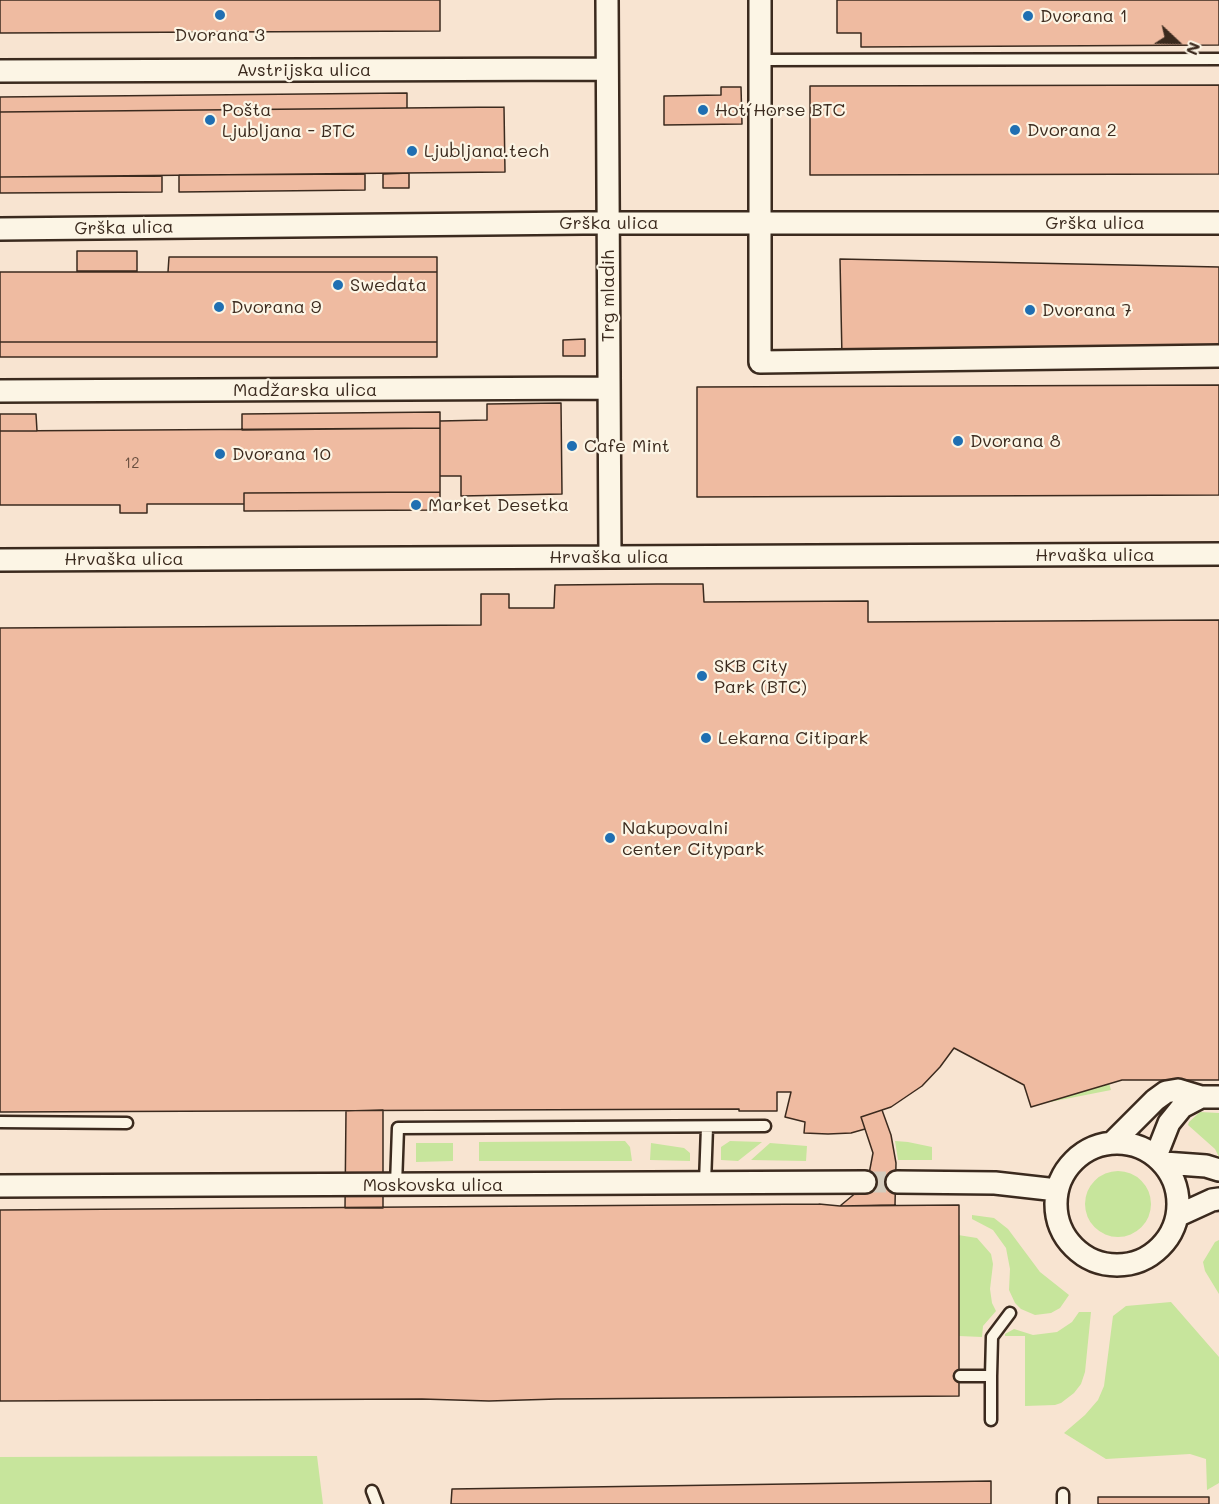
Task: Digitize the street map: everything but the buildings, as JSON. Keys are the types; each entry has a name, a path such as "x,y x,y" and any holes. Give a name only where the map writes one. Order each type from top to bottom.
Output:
{"street":[{"name":"Trg mladih","path":"607,0 610,557"},
{"path":"760,0 760,362 1219,356"},
{"name":"Avstrijska ulica","path":"0,71 607,69"},
{"name":"Grška ulica","path":"0,229 608,223 1219,223"},
{"name":"Madžarska ulica","path":"0,391 609,388"},
{"name":"Hrvaška ulica","path":"0,560 1219,554"},
{"path":"1112,1143 1148,1106 1166,1092 1178,1090 1210,1097"},
{"path":"1210,1097 1182,1107 1169,1123 1160,1159 1178,1195 1177,1216 1168,1238 1158,1250 1132,1264 1107,1265 1083,1256 1065,1238 1056,1215 1057,1190 1063,1174 1073,1160 1088,1149 1103,1143 1121,1142 1138,1146 1160,1159 1219,1170"},
{"name":"Moskovska ulica","path":"0,1186 865,1182"},
{"path":"897,1182 995,1183 1057,1190"},
{"path":"1177,1216 1219,1199"}],"lane":[{"path":"760,60 1219,59"},
{"path":"0,1122 128,1123"},
{"path":"705,1183 707,1126"},
{"path":"396,1185 398,1128 765,1126"},
{"path":"991,1420 992,1337 1010,1313"},
{"path":"960,1376 991,1376"},
{"path":"372,1491 377,1504"}],"shaded area":[{"path":"0,0 1219,0 1219,1504 0,1504"}],"green space":[{"path":"1109,1083 1111,1090 1045,1103"},
{"path":"1200,1112 1219,1113 1219,1157 1215,1149 1188,1125"},
{"path":"625,1141 630,1147 632,1161 479,1161 479,1142"},
{"path":"730,1141 762,1142 738,1161 721,1160 721,1147"},
{"path":"895,1141 932,1147 932,1160 898,1160"},
{"path":"416,1143 453,1143 453,1161 416,1162"},
{"path":"651,1143 684,1148 690,1153 690,1161 650,1160"},
{"path":"770,1143 807,1146 806,1161 751,1160"},
{"path":"1118,1171 1131,1174 1141,1181 1148,1191 1151,1204 1148,1217 1141,1227 1131,1234 1118,1237 1105,1234 1095,1227 1088,1217 1085,1204 1088,1191 1095,1181 1105,1174"},
{"path":"972,1215 994,1218 1008,1229 1040,1272 1069,1295 1060,1308 1051,1313 1035,1315 1021,1309 1015,1303 1009,1290 1010,1269 1006,1248 993,1230 972,1219"},
{"path":"958,1235 977,1238 991,1254 993,1264 990,1289 996,1311 983,1326 982,1337 959,1336"},
{"path":"1219,1240 1219,1294 1205,1271 1203,1262 1215,1242"},
{"path":"1171,1302 1219,1357 1219,1483 1207,1490 1206,1459 1190,1454 1106,1459 1064,1433 1098,1400 1104,1386 1113,1316 1126,1306"},
{"path":"1079,1312 1091,1312 1085,1372 1081,1384 1061,1403 1025,1406 1025,1336 1005,1336 1005,1334 1014,1329 1033,1335 1057,1332 1072,1322"},
{"path":"317,1456 323,1504 0,1504 0,1457"}],"tunnel":[{"path":"865,1182 897,1182"}],"place":[{"name":"Dvorana 3","path":"220,15"},
{"name":"Dvorana 1","path":"1028,16"},
{"name":"Hot´Horse BTC","path":"703,110"},
{"name":"Pošta Ljubljana - BTC","path":"210,120"},
{"name":"Dvorana 2","path":"1015,130"},
{"name":"Ljubljana.tech","path":"412,151"},
{"name":"Swedata","path":"338,285"},
{"name":"Dvorana 9","path":"219,307"},
{"name":"Dvorana 7","path":"1030,310"},
{"name":"Dvorana 8","path":"958,441"},
{"name":"Cafe Mint","path":"572,446"},
{"name":"Dvorana 10","path":"220,454"},
{"name":"Market Desetka","path":"416,505"},
{"name":"SKB City Park (BTC)","path":"702,676"},
{"name":"Lekarna Citipark","path":"706,738"},
{"name":"Nakupovalni center Citypark","path":"610,838"}]}
